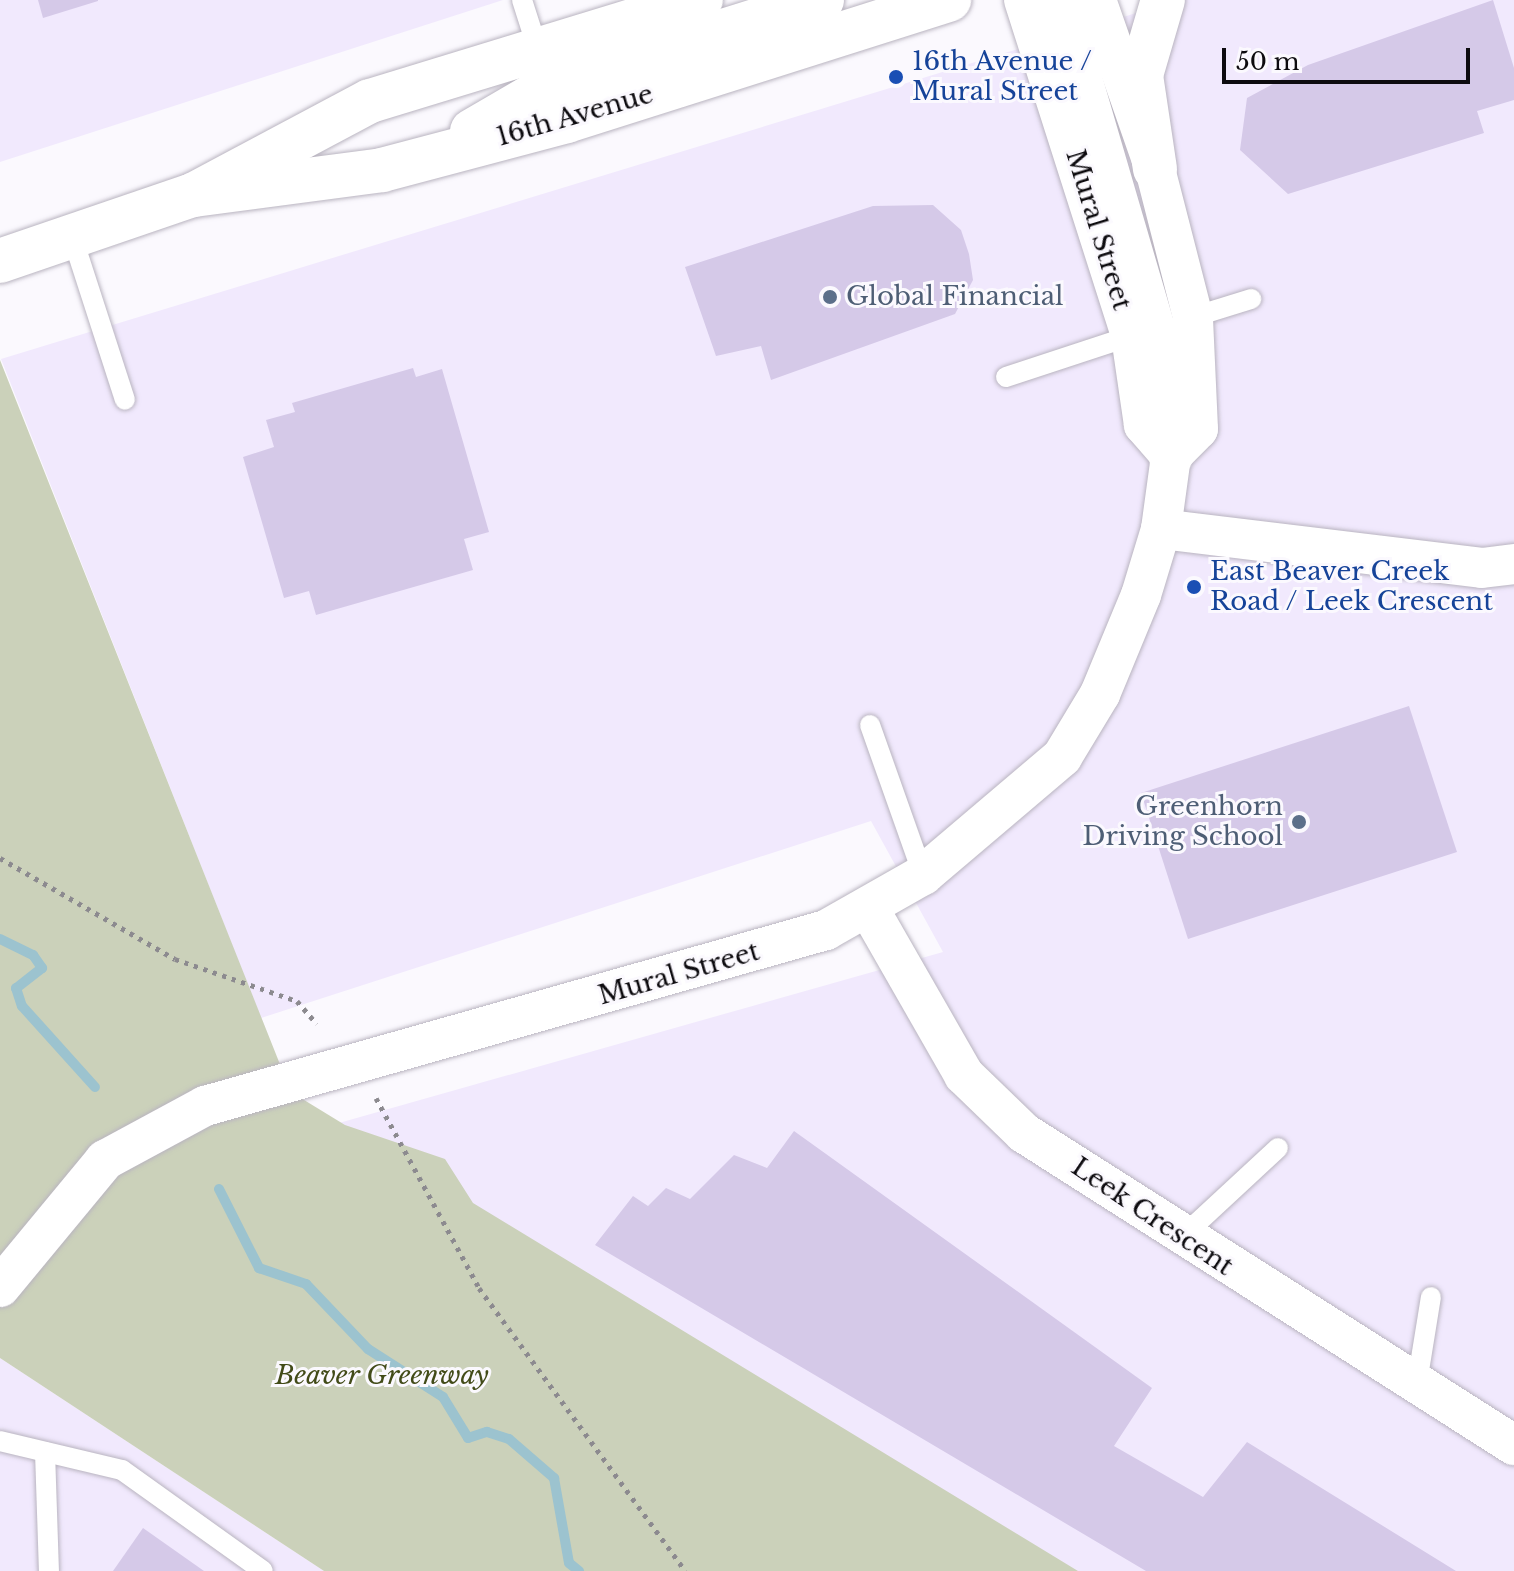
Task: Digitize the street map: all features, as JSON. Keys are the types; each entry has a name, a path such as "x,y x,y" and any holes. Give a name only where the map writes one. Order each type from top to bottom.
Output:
{"main road":[{"name":"16th Avenue","path":"0,261 193,195 370,101 701,0"},
{"path":"425,159 551,85 822,0"},
{"name":"16th Avenue","path":"193,195 425,159 949,0"},
{"path":"1057,0 1157,341 1171,456"},
{"path":"1155,169 1141,75 1163,0"}],"street":[{"name":"Mural Street","path":"0,1287 105,1160 205,1106 777,946 869,909 923,875 1062,757 1100,694 1161,529 1171,456 1144,425 1131,336 1024,0"},
{"path":"1096,0 1155,169 1193,317 1198,429 1171,456"},
{"path":"1161,529 1482,568 1514,564"},
{"name":"Leek Crescent","path":"869,909 964,1075 1024,1133 1514,1445"}],"lane":[{"path":"522,0 538,50"},
{"path":"72,236 125,400"},
{"path":"1193,317 1251,299"},
{"path":"1006,377 1131,336"},
{"path":"870,725 923,875"},
{"path":"1184,1235 1278,1148"},
{"path":"1417,1383 1431,1297"},
{"path":"0,1441 122,1470 263,1571"},
{"path":"45,1452 49,1571"}],"path":[{"path":"0,858 175,959 297,1001 317,1024"},
{"path":"376,1098 479,1288 685,1571"}],"shaded area":[{"path":"0,0 503,0 0,162"},
{"path":"1179,0 1514,0 1514,1571 1077,1571 339,1123 943,952 871,821 261,1018 1,359"},
{"path":"0,1358 324,1571 0,1571"}],"green space":[{"name":"Beaver Greenway","path":"0,360 291,1092 345,1125 445,1159 473,1203 1078,1571 324,1571 0,1358"}],"building":[{"path":"38,0 98,0 98,1 43,18"},
{"path":"1493,0 1514,68 1514,100 1477,111 1484,133 1288,194 1240,150 1247,98 1308,65"},
{"name":"Global Financial","path":"933,205 961,230 969,254 973,280 955,314 771,380 761,346 716,356 685,267 873,206"},
{"path":"413,368 416,377 442,369 489,532 464,539 473,570 316,615 309,591 284,598 243,457 274,447 266,420 295,412 292,403"},
{"name":"Greenhorn Driving School","path":"1409,706 1457,852 1188,939 1141,793"},
{"path":"794,1131 1152,1388 1114,1446 1203,1497 1247,1442 1456,1571 1146,1571 595,1245 633,1196 648,1206 666,1188 690,1199 734,1155 767,1168"},
{"path":"143,1528 204,1571 113,1571"}],"waterway":[{"path":"0,939 33,955 42,968 16,988 22,1006 95,1087"},
{"path":"219,1189 259,1268 306,1284 368,1349 443,1397 468,1438 487,1432 509,1439 554,1478 569,1563 579,1571"}],"place":[{"name":"16th Avenue / Mural Street","path":"896,77"},
{"name":"Global Financial","path":"830,297"},
{"name":"East Beaver Creek Road / Leek Crescent","path":"1194,587"},
{"name":"Greenhorn Driving School","path":"1299,822"}]}
